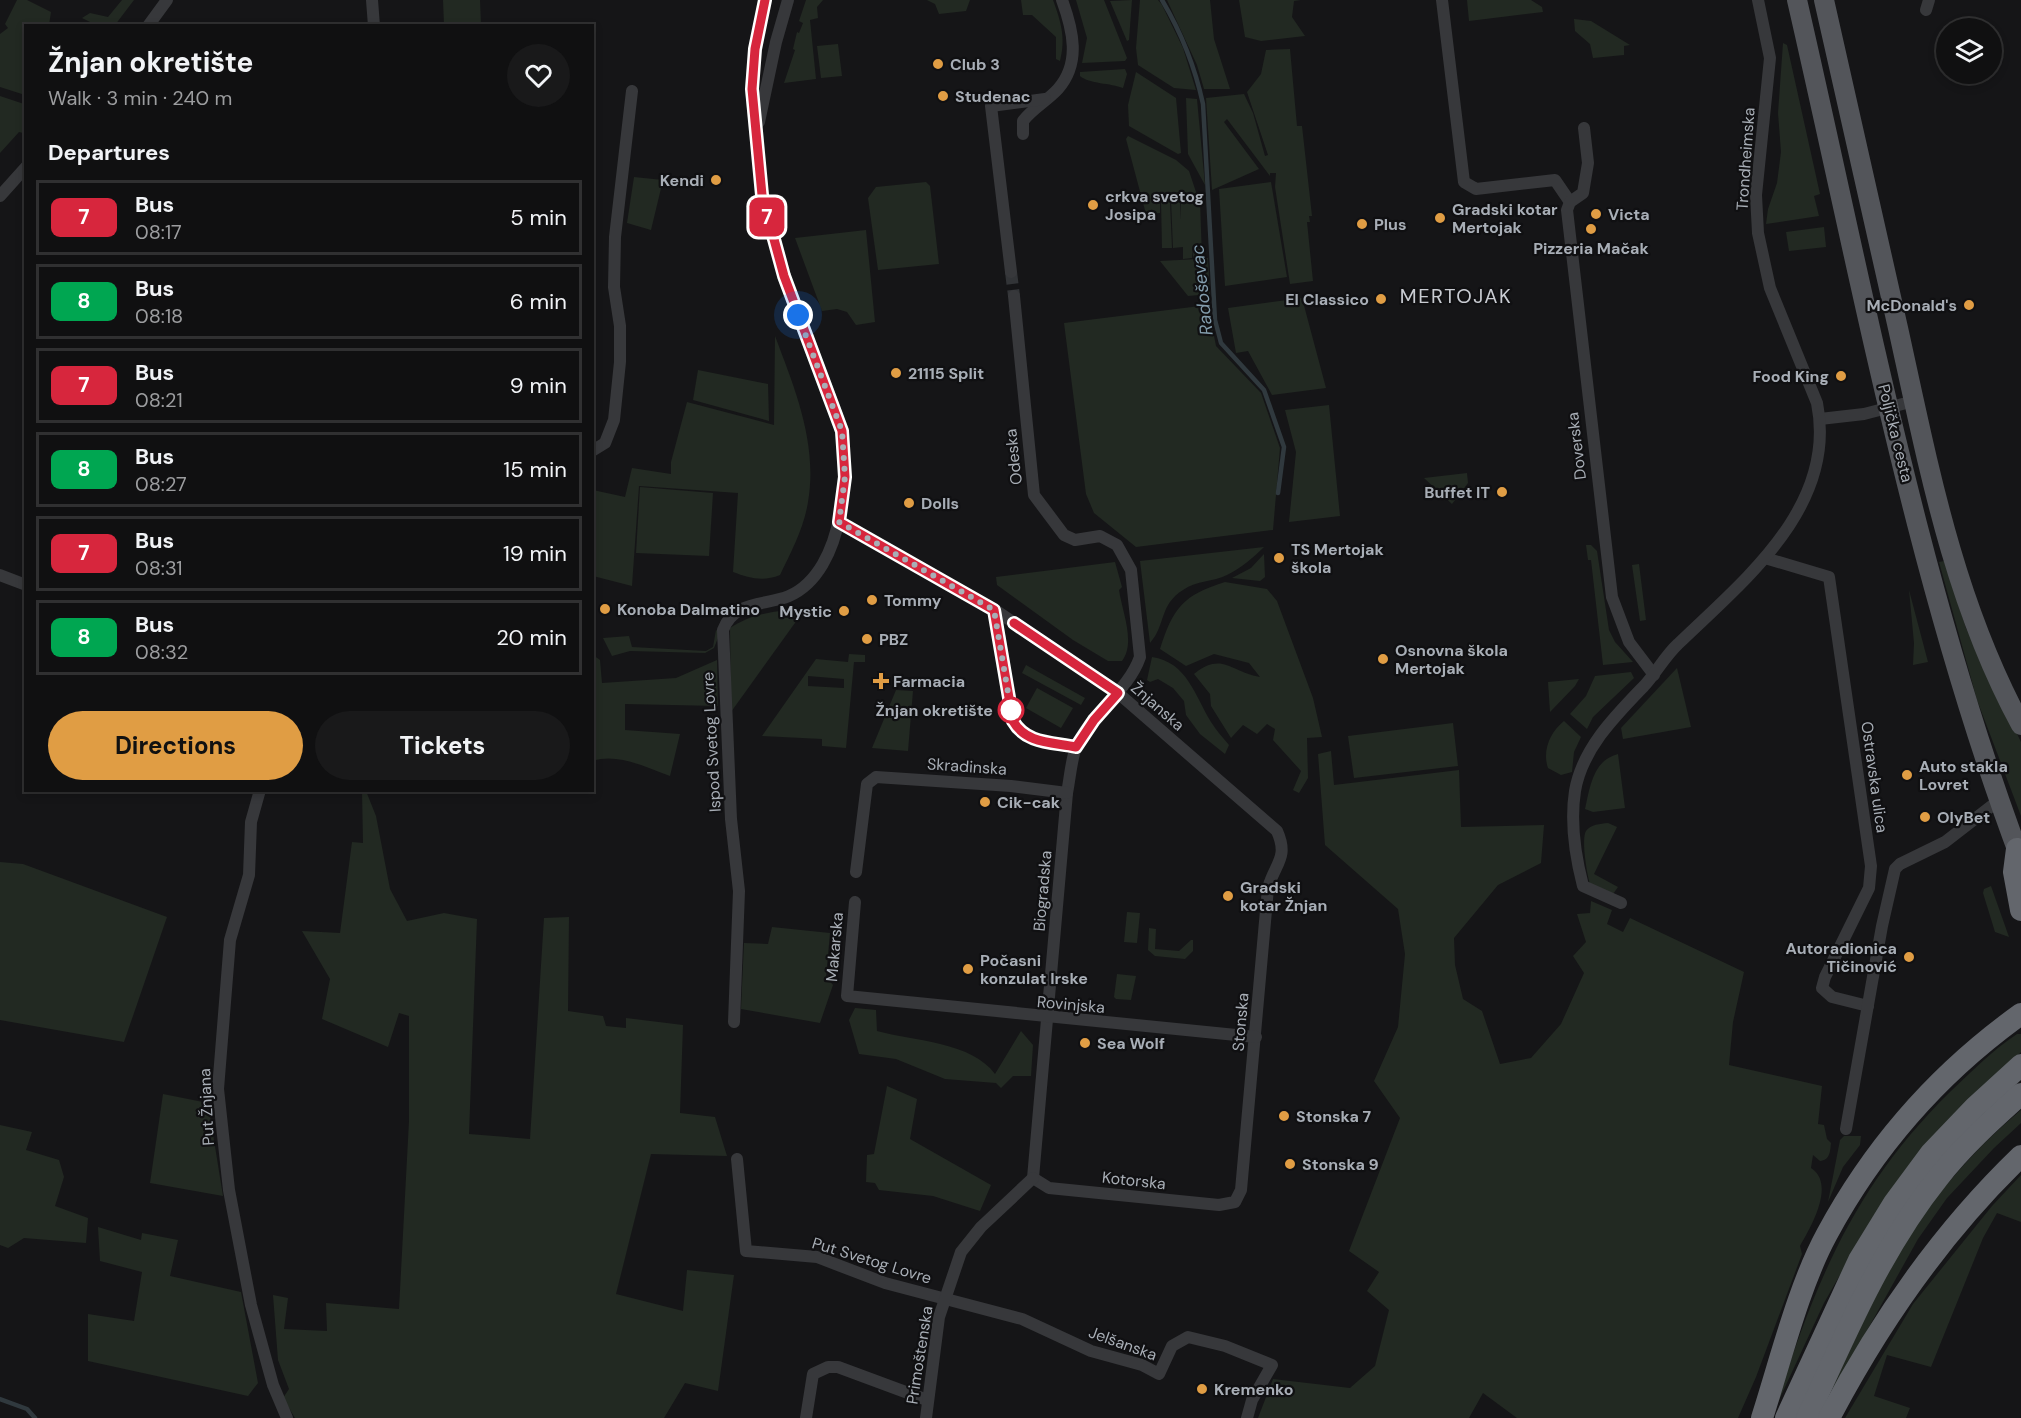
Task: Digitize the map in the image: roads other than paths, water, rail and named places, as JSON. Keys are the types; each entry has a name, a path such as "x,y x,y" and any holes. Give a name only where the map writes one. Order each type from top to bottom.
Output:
{"highway":[{"path":"2019,854 2014,872 2021,910"},
{"path":"1762,1418 1804,1291 1826,1235 1878,1155 1925,1095 1969,1054 2018,1014"},
{"path":"1786,1418 1859,1260 1894,1203 1931,1153 2016,1068"},
{"path":"1807,1418 1879,1266 1905,1224 1938,1178 1986,1125 2021,1094"},
{"path":"1829,1418 1905,1289 1962,1218 2021,1156"}],"main road":[{"name":"Poljička cesta","path":"1797,0 1890,407 1955,664 1998,801 2019,854"},
{"name":"Poljička cesta","path":"1824,0 1914,401 1924,456 1958,580 1992,666 2021,725"}],"street":[{"path":"149,24 167,0"},
{"path":"372,0 374,24"},
{"name":"Ispod Svetog Lovre","path":"734,1022 739,891 731,819 723,630 734,614 748,605 789,596 810,580 824,559 839,522 845,477 842,431 774,245 762,195 752,89 755,49 765,0"},
{"path":"756,132 788,0"},
{"path":"1023,134 1023,121 1045,99 1058,90 1070,70 1074,45 1062,0"},
{"path":"1442,0 1464,182 1476,189 1555,180 1570,202 1583,194 1588,164 1584,128"},
{"name":"Trondheimska","path":"1758,0 1770,58 1756,195 1758,233 1770,288 1817,404 1820,419"},
{"path":"594,451 605,443 614,420 620,362 620,326 614,287 615,237 632,91"},
{"path":"1011,272 991,105 1045,99"},
{"path":"0,196 24,169"},
{"name":"Doverska","path":"1570,202 1567,210 1571,256 1612,597 1617,616 1629,642 1654,675"},
{"name":"Odeska","path":"1014,296 1034,495 1064,535 1074,540 1100,536 1108,540 1117,545 1131,570 1140,657 1136,668 1118,693"},
{"path":"1621,903 1583,886 1575,857 1573,820 1575,790 1596,742 1609,722 1654,675 1676,646 1715,611 1765,558 1800,508 1812,481 1820,419 1864,414 1914,401"},
{"name":"Žnjanska","path":"839,522 994,610 1118,693 1277,831 1284,846"},
{"name":"Ostravska ulica","path":"1765,558 1829,577 1871,866 1869,888 1825,976 1822,988 1832,997 1868,1006"},
{"path":"0,575 24,584"},
{"path":"994,610 1013,721 1020,733 1032,739 1076,747"},
{"name":"Biogradska","path":"1033,1178 1067,793 1076,747 1094,720 1118,693"},
{"name":"Skradinska","path":"856,872 867,784 876,777 1067,793"},
{"name":"Put Žnjana","path":"259,792 251,822 249,875 230,940 218,1089 229,1190 251,1305 273,1385 287,1418"},
{"path":"1846,1129 1895,869 1900,864 1945,842 1998,801"},
{"name":"Stonska","path":"1235,1202 1241,1190 1268,888 1272,873 1281,860 1284,846"},
{"name":"Makarska","path":"847,996 855,902"},
{"name":"Rovinjska","path":"847,996 1256,1038"},
{"name":"Put Svetog Lovre","path":"737,1159 746,1251 817,1257 885,1282 946,1297 961,1252 981,1227 1033,1178"},
{"name":"Kotorska","path":"1033,1178 1049,1188 1219,1205 1235,1202"},
{"name":"Jelšanska","path":"946,1297 1022,1319 1090,1350 1142,1365 1159,1374 1172,1346 1188,1337 1225,1346 1272,1365 1252,1400 1247,1418"},
{"name":"Primoštenska","path":"926,1418 939,1317 946,1297"},
{"path":"806,1418 813,1374 820,1370 838,1367 927,1400"}],"waterway":[{"name":"Radoševac","path":"1162,0 1187,50 1203,104 1215,320 1221,343 1264,390 1284,447 1278,493"},
{"path":"0,1399 27,1409 35,1418"}],"tunnel":[{"path":"1011,272 1014,296"}],"place":[{"name":"Club 3","path":"938,64"},
{"name":"Studenac","path":"943,96"},
{"name":"Kendi","path":"716,180"},
{"name":"crkva svetog Josipa","path":"1093,205"},
{"name":"Victa","path":"1596,214"},
{"name":"Gradski kotar Mertojak","path":"1440,218"},
{"name":"Plus","path":"1362,224"},
{"name":"Pizzeria Mačak","path":"1591,229"},
{"name":"El Classico","path":"1381,299"},
{"name":"McDonald's","path":"1969,305"},
{"name":"21115 Split","path":"896,373"},
{"name":"Food King","path":"1841,376"},
{"name":"Buffet IT","path":"1502,492"},
{"name":"Dolls","path":"909,503"},
{"name":"TS Mertojak škola","path":"1279,558"},
{"name":"Tommy","path":"872,600"},
{"name":"Konoba Dalmatino","path":"605,609"},
{"name":"Mystic","path":"844,611"},
{"name":"PBZ","path":"867,639"},
{"name":"Osnovna škola Mertojak","path":"1383,659"},
{"name":"Farmacia","path":"881,681"},
{"name":"Žnjan okretište","path":"1011,710"},
{"name":"Auto stakla Lovret","path":"1907,775"},
{"name":"Cik-cak","path":"985,802"},
{"name":"OlyBet","path":"1925,817"},
{"name":"Gradski kotar Žnjan","path":"1228,896"},
{"name":"Autoradionica Tičinović","path":"1909,957"},
{"name":"Počasni konzulat Irske","path":"968,969"},
{"name":"Sea Wolf","path":"1085,1043"},
{"name":"Stonska 7","path":"1284,1116"},
{"name":"Stonska 9","path":"1290,1164"},
{"name":"Kremenko","path":"1202,1389"}],"district":[{"name":"MERTOJAK","path":"1456,296"}]}
